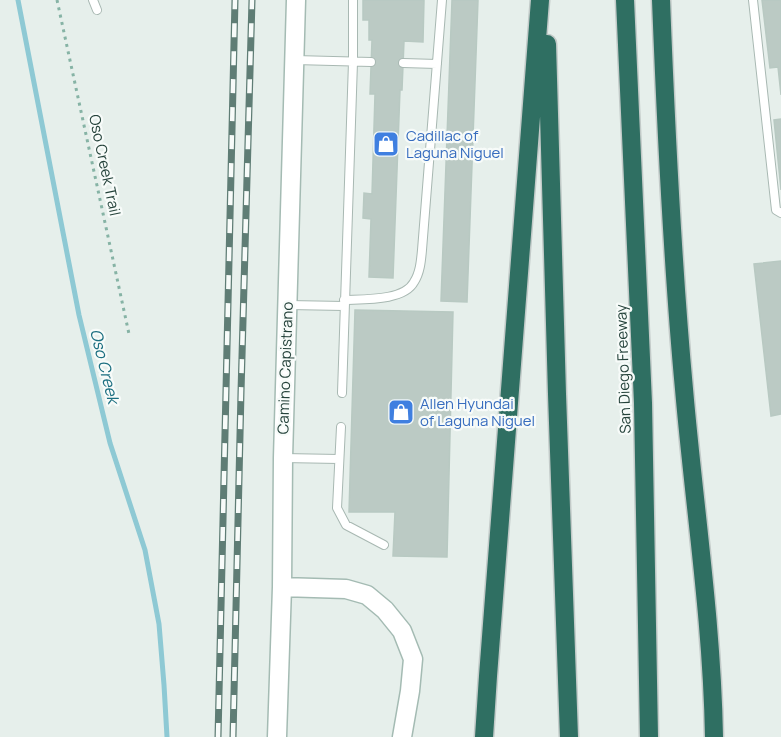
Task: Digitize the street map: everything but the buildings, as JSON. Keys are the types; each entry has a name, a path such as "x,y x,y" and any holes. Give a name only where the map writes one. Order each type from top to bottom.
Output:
{"highway":[{"path":"484,737 540,0"},
{"path":"546,0 568,737"},
{"name":"San Diego Freeway","path":"625,0 643,403 649,737"},
{"path":"661,0 675,267 684,389 712,672 714,737"}],"street":[{"name":"Camino Capistrano","path":"277,737 296,0"},
{"path":"282,587 346,590 367,596 385,609 402,631 413,659 402,737"}],"lane":[{"path":"93,0 97,10"},
{"path":"342,393 353,0"},
{"path":"287,305 344,303 380,298 408,290 414,282 423,250 442,0"},
{"path":"753,0 776,210 781,213"},
{"path":"295,60 371,62"},
{"path":"404,63 437,64"},
{"path":"341,427 337,508 346,525 384,545"},
{"path":"283,458 339,459"}],"path":[{"name":"Oso Creek Trail","path":"57,0 129,334"}],"waterway":[{"name":"Oso Creek","path":"18,0 79,315 110,443 145,550 159,624 167,737"}],"railway":[{"path":"218,737 235,0"},
{"path":"233,737 252,0"}],"place":[{"name":"Cadillac of Laguna Niguel","path":"386,144"},
{"name":"Allen Hyundai of Laguna Niguel","path":"401,412"}]}
